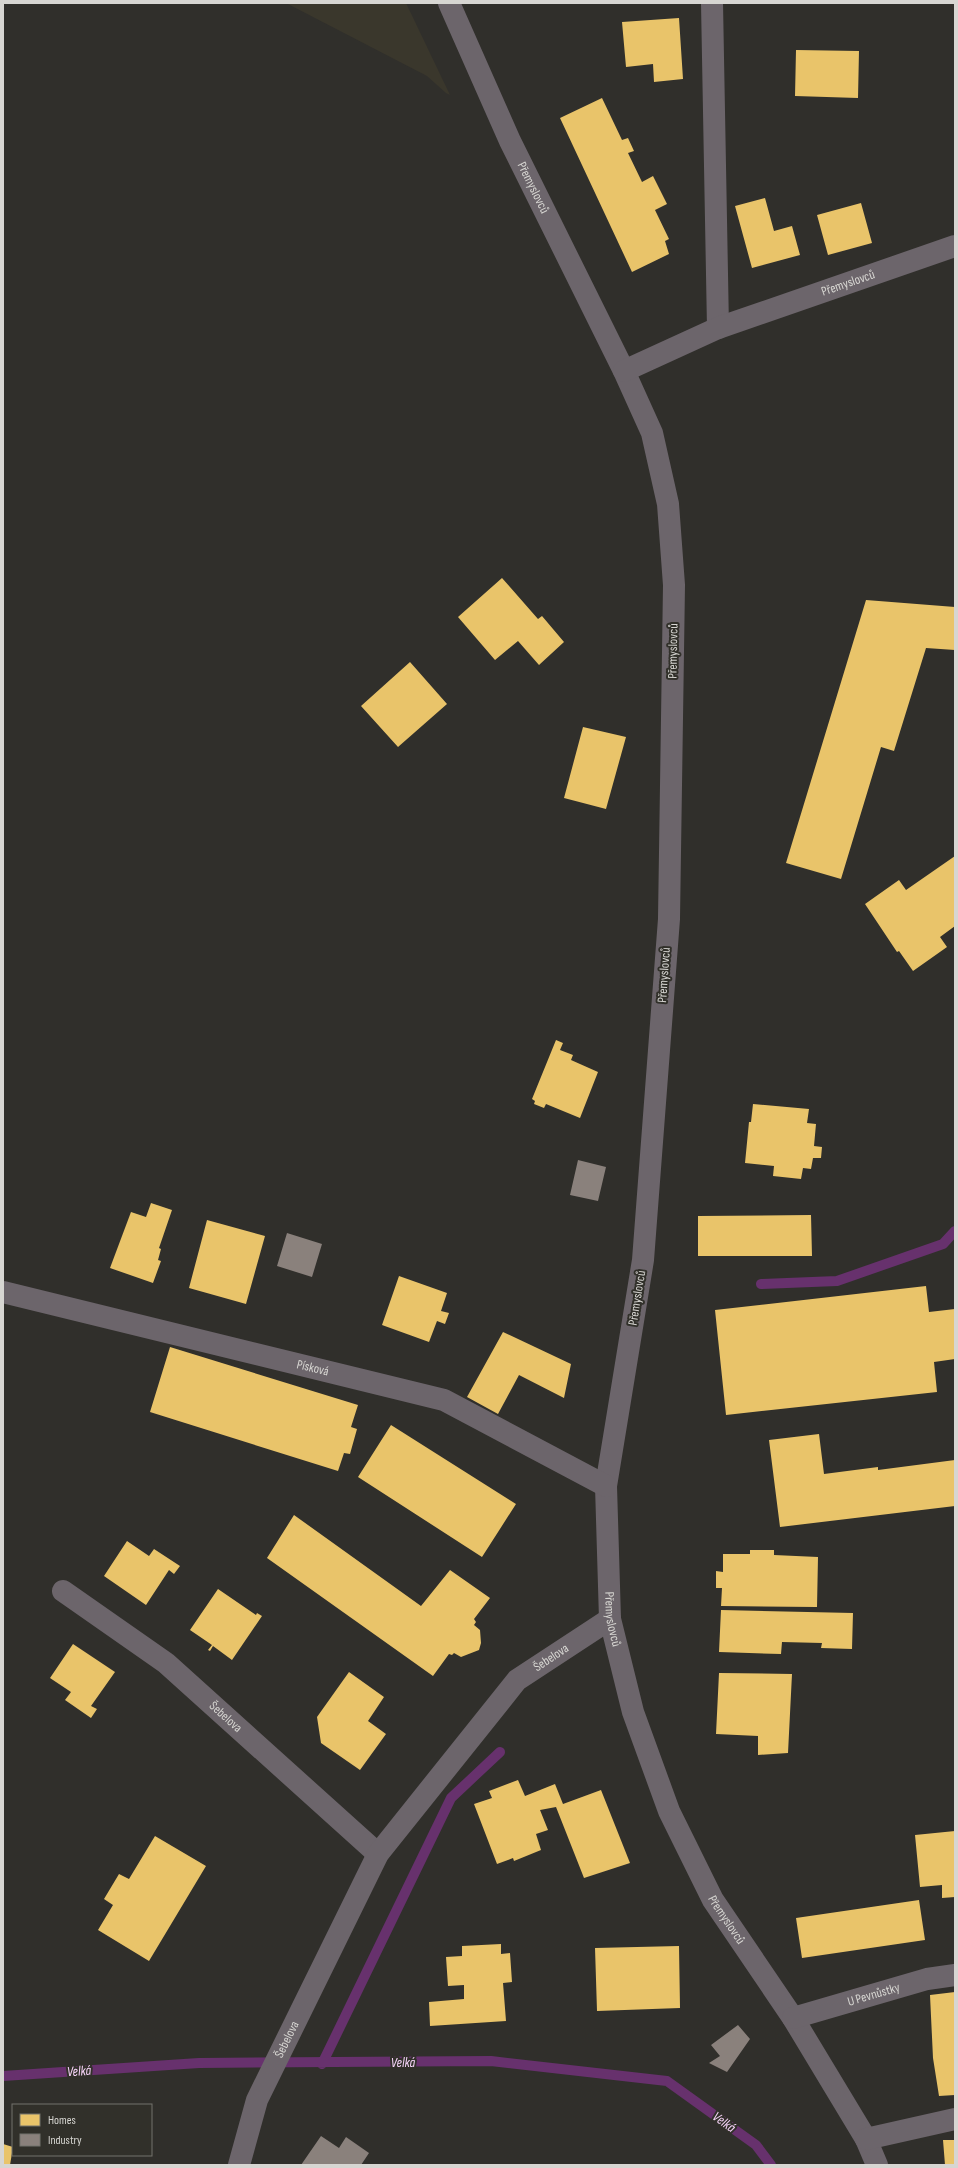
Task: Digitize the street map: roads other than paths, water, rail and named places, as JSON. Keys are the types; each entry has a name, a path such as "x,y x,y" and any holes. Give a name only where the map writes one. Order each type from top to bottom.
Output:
{"street":[{"name":"Přemyslovců","path":"448,3 510,141 624,371 652,434 668,504 674,593 668,919 643,1260 606,1486 610,1619 633,1712 669,1810 713,1900 793,2018 866,2139 877,2165"},
{"path":"712,3 718,328"},
{"name":"Přemyslovců","path":"624,371 718,328 955,246"},
{"name":"Písková","path":"3,1292 444,1400 606,1486"},
{"name":"Šebelova","path":"63,1591 166,1663 378,1854"},
{"name":"Šebelova","path":"239,2165 258,2100 378,1854 517,1680 610,1619"},
{"name":"U Pevnůstky","path":"793,2018 927,1979 955,1975"},
{"path":"866,2139 955,2119"}],"waterway":[{"path":"761,1284 837,1281 943,1244 955,1231"},
{"path":"322,2064 451,1798 500,1752"},
{"name":"Velká","path":"3,2076 199,2063 491,2061 667,2081 756,2145 771,2165"}]}
